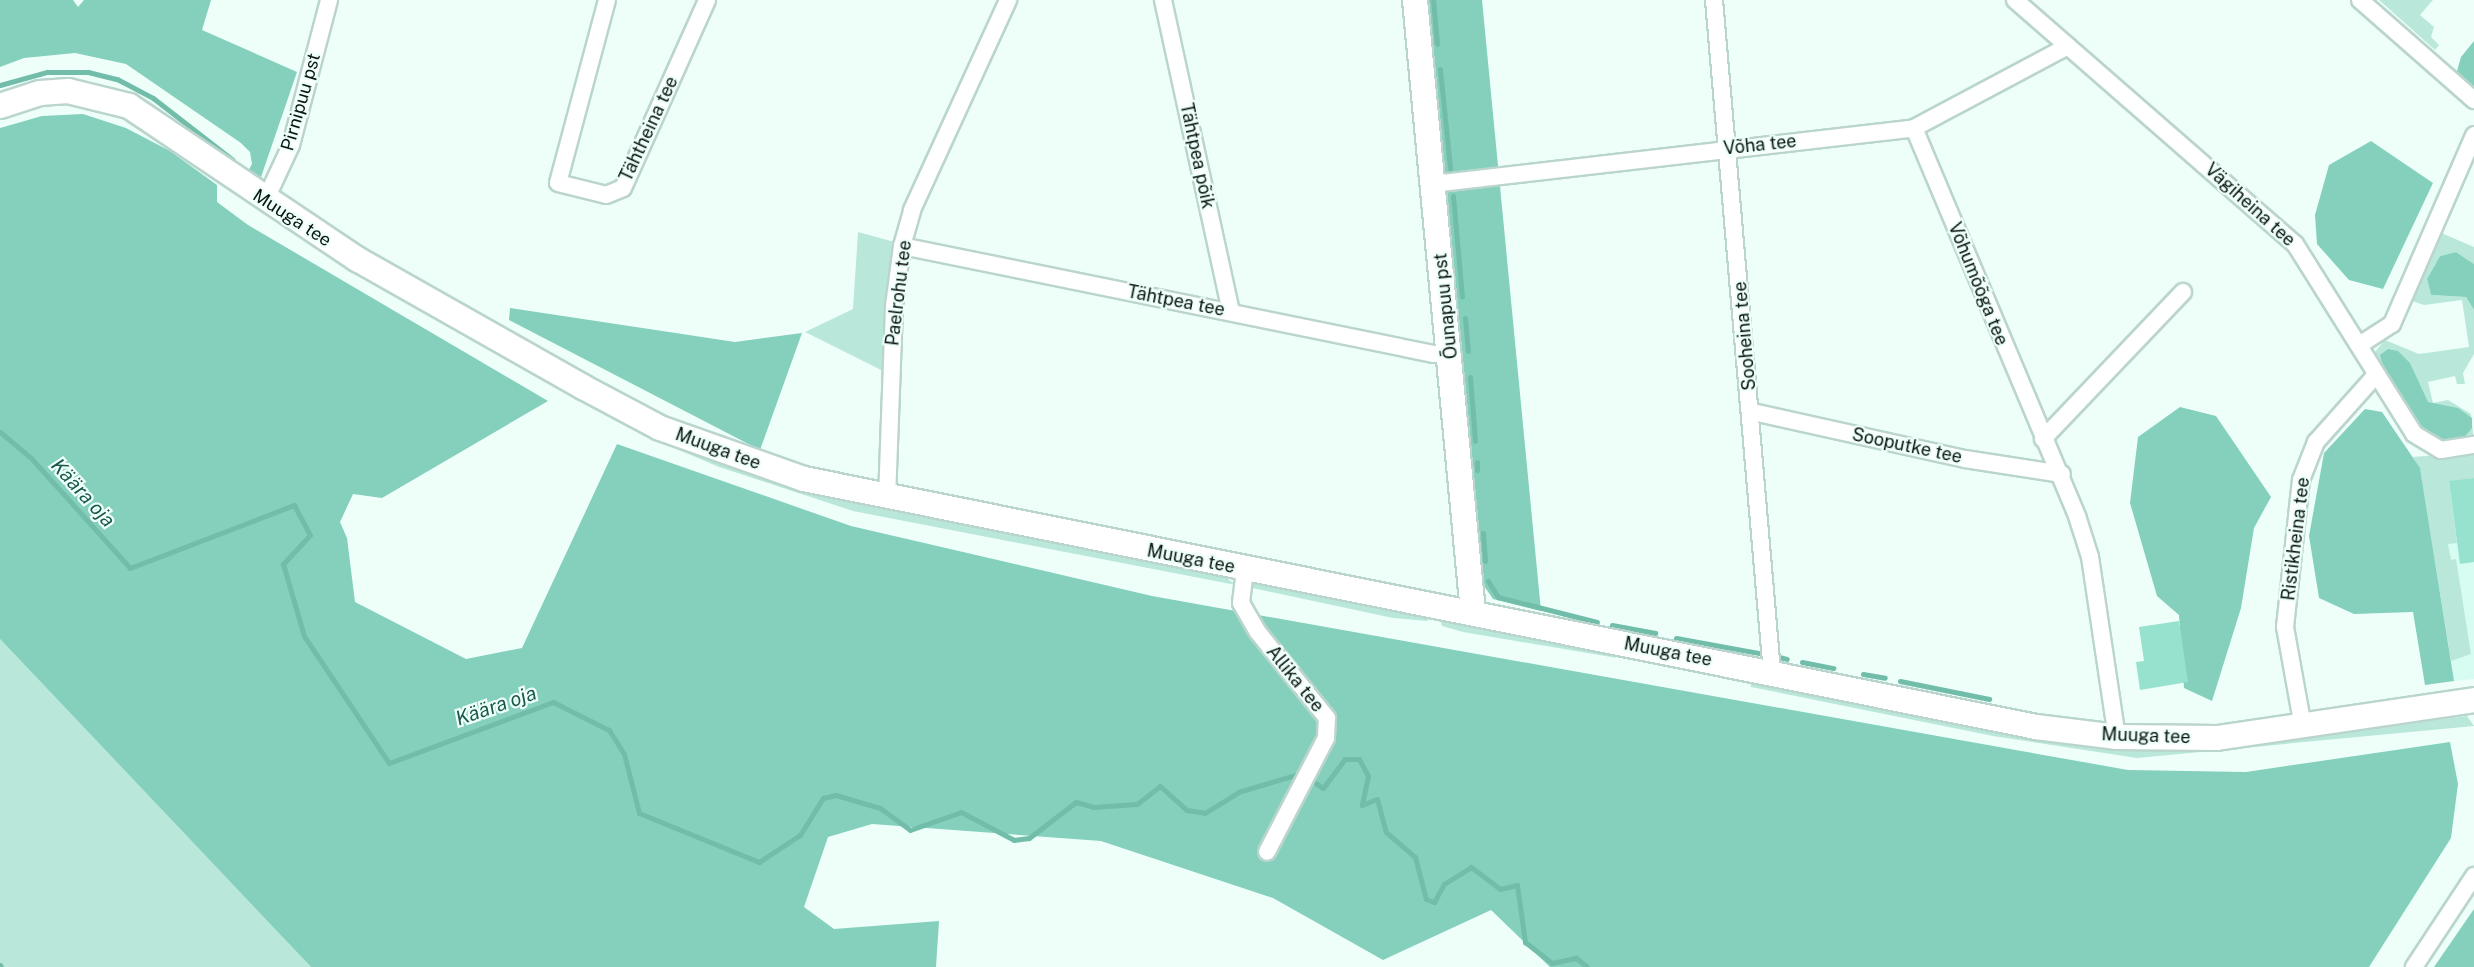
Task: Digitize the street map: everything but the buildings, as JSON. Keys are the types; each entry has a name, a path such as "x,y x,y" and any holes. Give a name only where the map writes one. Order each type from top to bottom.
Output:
{"main road":[{"name":"Õunapuu pst","path":"1415,0 1473,612"},
{"name":"Muuga tee","path":"0,106 40,93 69,91 109,99 160,124 265,201 357,259 660,428 804,479 887,499 1245,570 1473,612 2036,727 2117,737 2217,738 2474,700"}],"street":[{"name":"Pirnipuu pst","path":"265,201 291,146 329,0"},
{"name":"Tähtheina tee","path":"607,0 558,183 606,195 623,188 707,0"},
{"name":"Paelrohu tee","path":"887,499 894,318 902,246 912,210 1008,0"},
{"name":"Tähtpea põik","path":"1164,0 1231,312"},
{"name":"Sooheina tee","path":"1714,0 1753,412 1772,673"},
{"name":"Vägiheina tee","path":"2015,0 2295,244 2361,344 2376,375 2421,439 2441,450 2474,445"},
{"path":"2360,0 2474,100"},
{"name":"Võha tee","path":"1433,184 1727,148 1914,129 2067,46"},
{"name":"Võhumõõga tee","path":"1914,129 2043,439 2062,474 2090,557 2117,737"},
{"path":"2361,344 2392,324 2474,135"},
{"name":"Tähtpea tee","path":"902,246 1434,354 1450,353"},
{"path":"2043,439 2183,292"},
{"name":"Ristikheina tee","path":"2303,727 2285,627 2301,480 2316,442 2376,375"},
{"name":"Sooputke tee","path":"1753,412 1965,459 2062,474"},
{"name":"Allika tee","path":"1245,570 1241,603 1257,631 1327,718 1326,738 1267,852"},
{"path":"2414,967 2474,876"}],"shaded area":[{"path":"2379,0 2433,0 2420,15 2434,27 2431,37 2439,45 2435,50"},
{"path":"858,232 898,243 886,301 891,330 887,373 805,332 853,309"},
{"path":"2439,232 2474,247 2474,264 2456,252 2440,256 2427,279 2431,295 2466,297 2474,310 2474,354 2463,373 2465,384 2457,384 2455,376 2428,382 2433,403 2448,400 2471,414 2474,442 2425,438 2376,363 2374,353 2385,340 2419,354 2469,347 2462,300 2424,305 2409,300"},
{"path":"660,442 880,507 1221,574 1236,585 853,511 719,467"},
{"path":"2474,452 2474,478 2449,482 2457,543 2448,544 2451,560 2456,559 2471,654 2451,661 2420,469 2413,457"},
{"path":"2474,461 2474,679 2454,681 2423,487"},
{"path":"1256,580 1431,617 1427,621 1393,618 1248,587"},
{"path":"1439,617 1603,652 1617,658 1463,632 1442,626"},
{"path":"0,639 311,967 0,967"},
{"path":"1750,679 1917,712 2302,737 2467,716 2474,726 2137,758 1993,736 1751,687"}],"green space":[{"path":"0,0 73,0 78,7 84,0 211,0 202,30 297,72 260,180 246,175 252,164 250,152 241,143 126,64 75,53 24,58 0,67"},
{"path":"1424,0 1482,0 1541,611 1493,599 1484,586"},
{"path":"2474,41 2474,106 2467,108 2451,92 2461,57"},
{"path":"83,114 126,128 170,151 217,185 217,202 248,225 548,401 382,498 353,494 340,522 347,538 355,602 466,659 522,648 617,444 851,526 1152,596 2128,770 2246,772 2450,742 2458,784 2451,838 2369,967 1550,967 1491,910 1383,960 1273,898 1101,841 872,824 828,837 804,907 834,929 939,921 936,967 311,967 0,639 0,128 42,116"},
{"path":"2371,141 2433,183 2383,289 2349,280 2317,244 2315,215 2329,165"},
{"path":"2456,252 2474,264 2474,310 2466,297 2431,295 2427,279 2440,256"},
{"path":"510,308 735,342 802,333 760,450 509,320"},
{"path":"2388,349 2398,351 2410,363 2428,402 2458,408 2472,418 2472,428 2462,440 2444,443 2431,438 2414,421 2385,375 2380,355"},
{"path":"2180,407 2216,416 2271,497 2254,528 2241,608 2212,701 2184,688 2179,615 2157,596 2130,503 2138,437"},
{"path":"2365,409 2382,412 2420,468 2454,681 2425,685 2413,612 2354,614 2319,598 2309,536 2324,453"},
{"path":"2474,909 2474,967 2434,967"}],"waterway":[{"path":"1433,0 1437,44"},
{"path":"1440,69 1450,168"},
{"path":"0,85 47,72 88,72 117,79 153,98 233,160"},
{"path":"1453,196 1462,297"},
{"path":"1465,318 1468,351"},
{"path":"1470,377 1475,441"},
{"name":"Käära oja","path":"0,432 31,458 130,568 294,505 310,535 283,564 304,636 389,763 553,702 609,730 624,754 639,813 759,862 800,835 823,798 836,795 880,808 910,830 961,812 1014,840 1029,838 1076,802 1093,807 1137,804 1160,786 1187,810 1205,813 1238,792 1299,774"},
{"path":"1477,462 1477,470"},
{"path":"1483,533 1485,561"},
{"path":"1488,581 1498,597 1597,622"},
{"path":"1612,625 1655,633"},
{"path":"1676,638 1764,654"},
{"path":"1779,657 1787,659"},
{"path":"1802,662 1833,668"},
{"path":"1863,674 1885,678"},
{"path":"1900,681 1989,699"},
{"name":"Käära oja","path":"1311,780 1323,788 1345,759 1359,759 1368,776 1362,805 1377,799 1386,832 1415,857 1426,899 1434,902 1444,884 1471,867 1500,889 1517,885 1525,942 1552,963 1576,958 1587,967"}]}
